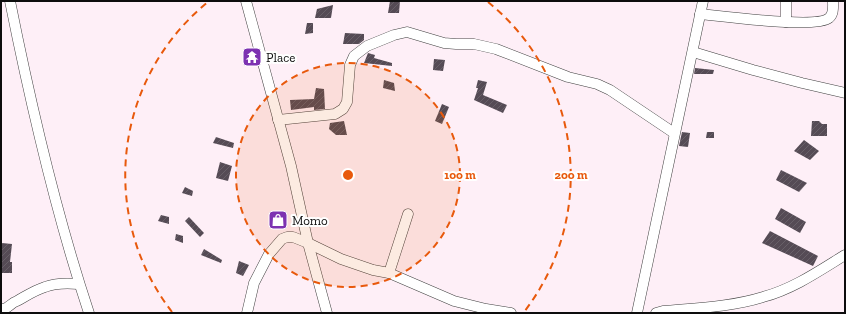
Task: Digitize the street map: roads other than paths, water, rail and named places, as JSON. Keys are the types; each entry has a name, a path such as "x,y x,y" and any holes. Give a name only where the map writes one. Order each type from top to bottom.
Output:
{"street":[{"path":"10,1 44,160 79,284 89,313"},
{"path":"246,1 291,166 308,243 327,313"},
{"path":"637,313 703,1"},
{"path":"786,1 786,22"},
{"path":"700,14 805,23 830,18 833,13 833,1"},
{"path":"278,120 335,114 343,109 347,102 350,65 354,56 367,46 394,34 407,32 444,43 474,44 496,48 568,77 597,84 610,90 674,133"},
{"path":"693,52 753,70 845,93"},
{"path":"389,273 408,214"},
{"path":"247,313 254,283 275,246 282,239 287,237 292,237 308,243 341,259 373,270 389,273 454,301 486,309 511,313"},
{"path":"656,313 738,303 764,297 790,287 845,255"},
{"path":"1,309 8,308 13,302 45,287 57,284 79,284"}],"place":[{"name":"Place","path":"252,57"},
{"name":"Momo","path":"278,220"}]}
